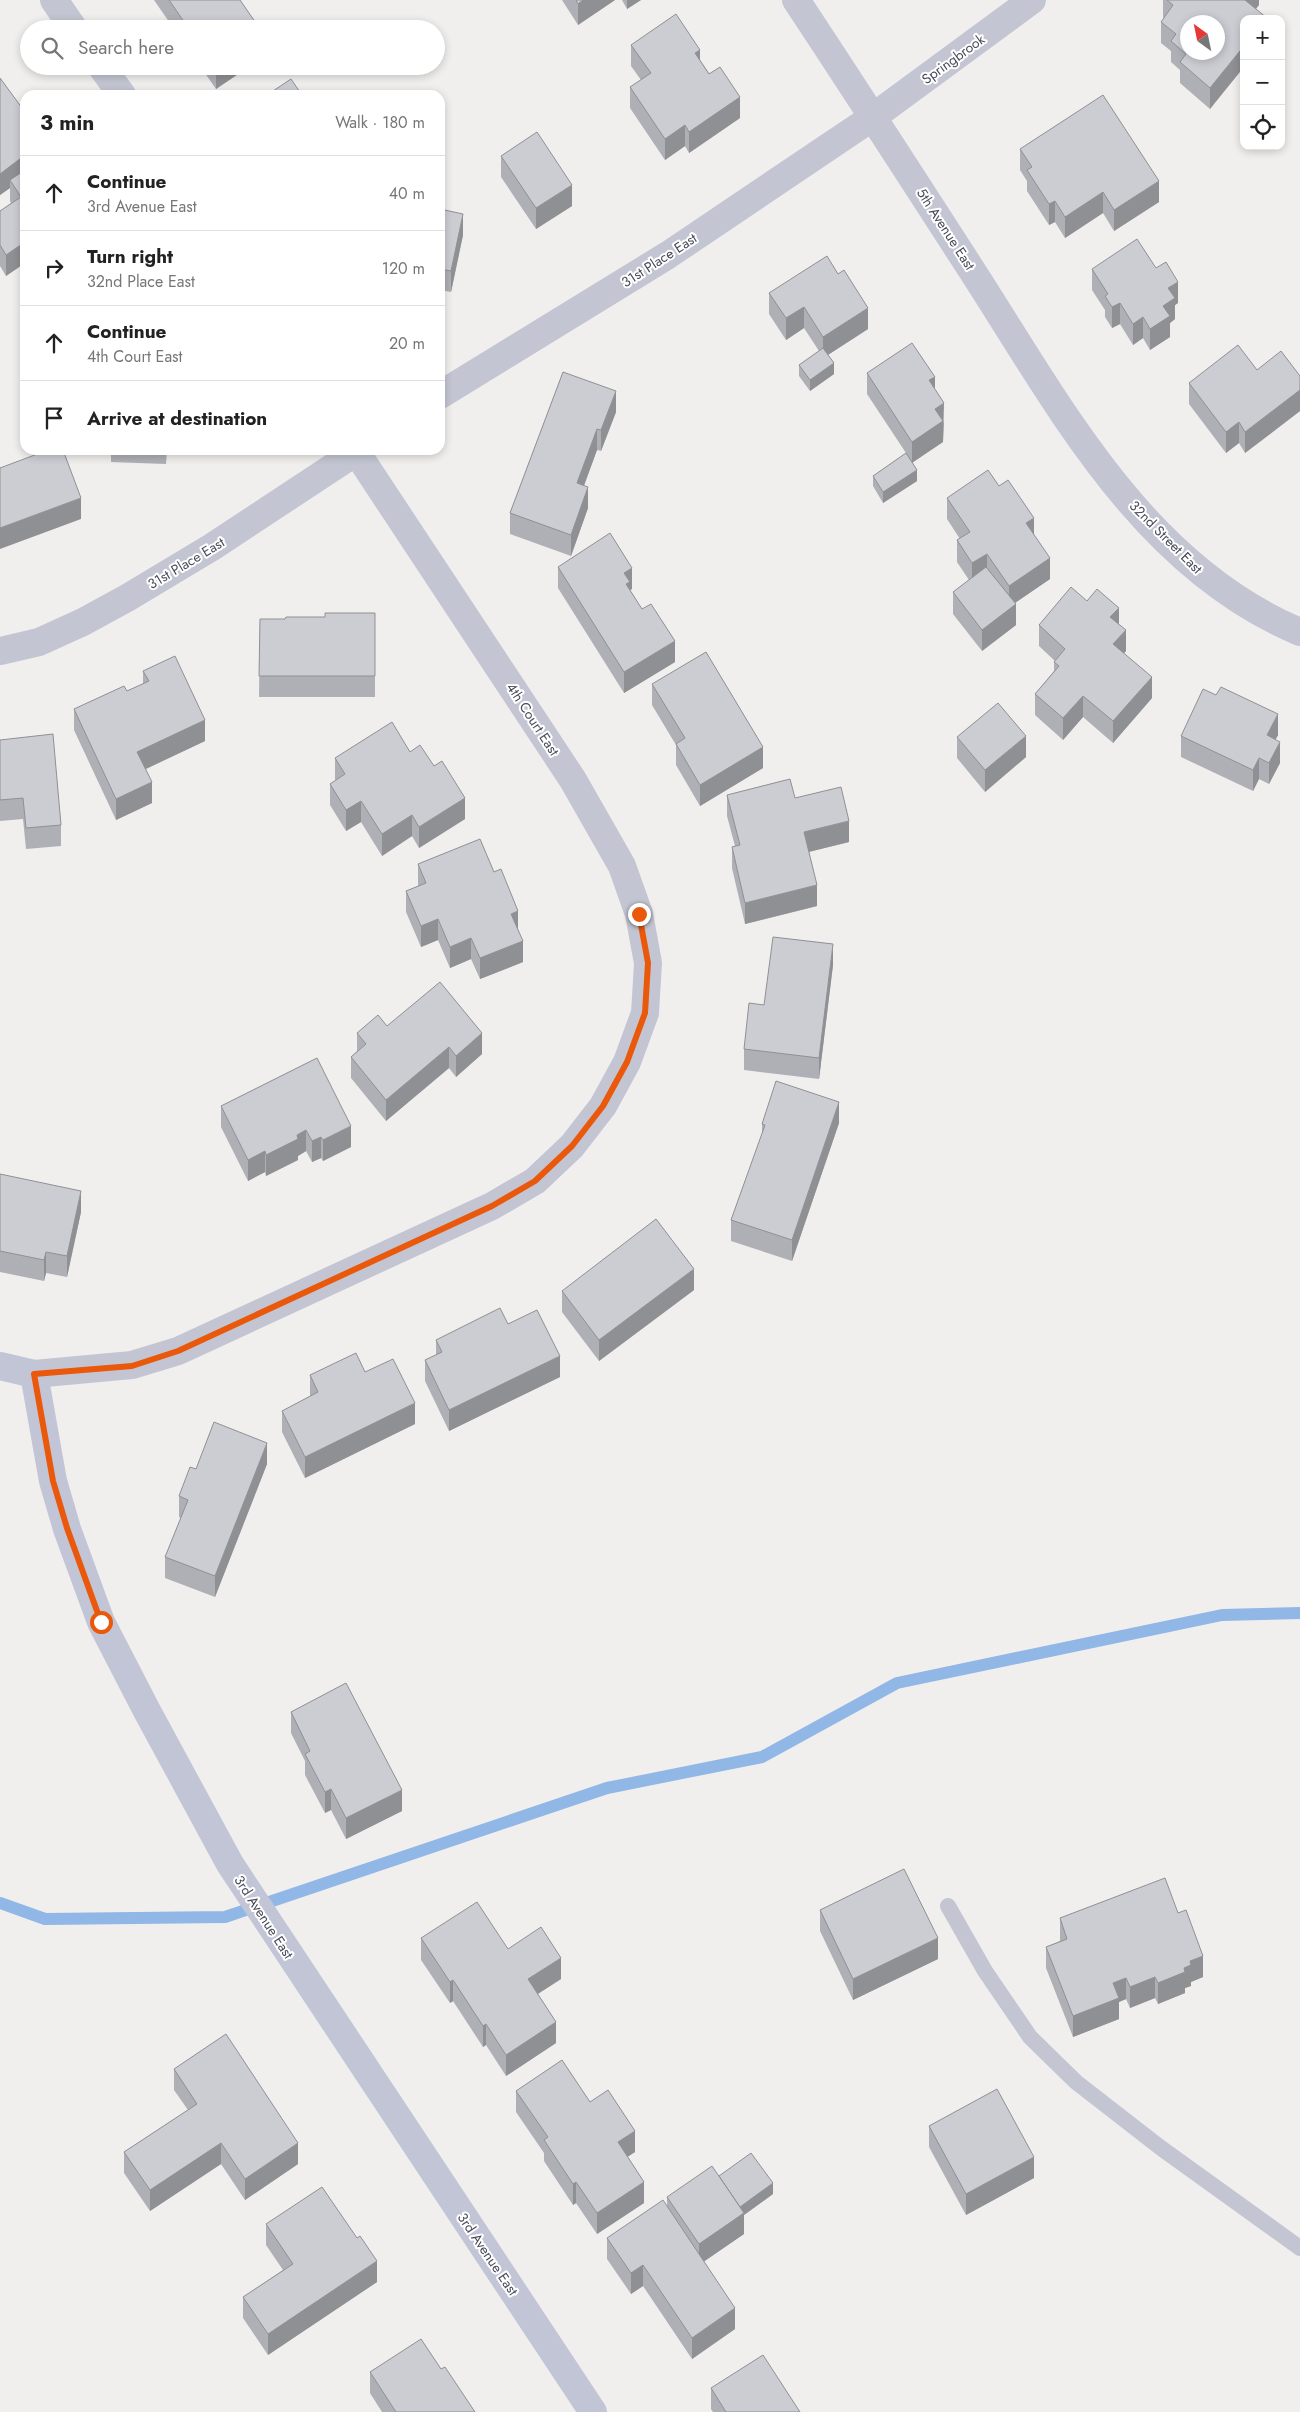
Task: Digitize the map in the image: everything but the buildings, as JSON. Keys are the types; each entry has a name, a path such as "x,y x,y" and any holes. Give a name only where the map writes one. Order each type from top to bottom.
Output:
{"street":[{"path":"54,0 68,20"},
{"name":"5th Avenue East","path":"796,0 1065,414 1096,458"},
{"name":"Springbrook","path":"873,117 1032,0"},
{"path":"108,75 118,90"},
{"name":"31st Place East","path":"445,392 668,255 873,117"},
{"name":"31st Place East","path":"0,651 39,642 83,622 127,598 212,547 351,455"},
{"name":"4th Court East","path":"34,1374 132,1366 178,1351 501,1201 535,1181 572,1146 603,1106 627,1062 645,1013 648,963 639,914 622,866 573,780 360,455"},
{"name":"32nd Street East","path":"1096,458 1140,514 1194,568 1234,598 1278,623 1300,632"},
{"path":"0,1366 34,1374"},
{"name":"3rd Avenue East","path":"34,1374 53,1481 67,1528 101,1622 147,1711 230,1864 280,1943 593,2412"}],"lane":[{"path":"948,1906 985,1972 1030,2037 1076,2082 1161,2148 1300,2248"}],"waterway":[{"path":"0,1903 45,1919 225,1917 607,1788 762,1757 897,1683 1222,1615 1300,1613"}],"route":[{"path":"101,1622 67,1528 53,1481 34,1374 132,1366 178,1351 492,1206 535,1181 572,1146 603,1106 627,1062 645,1013 648,963 639,914"}]}
